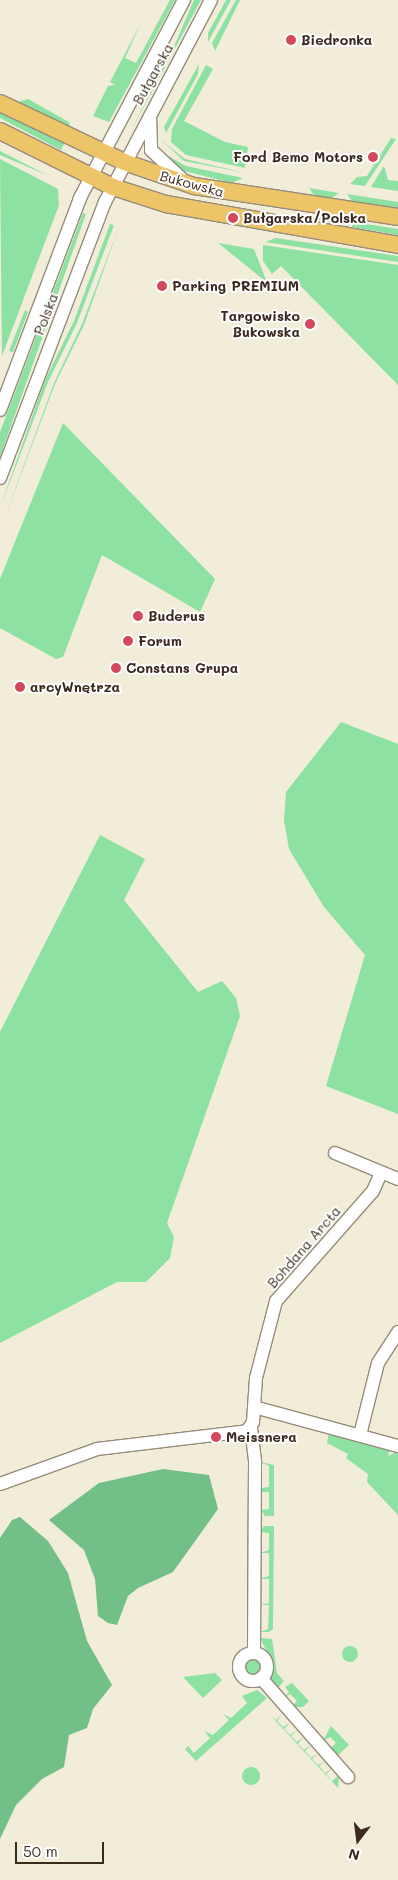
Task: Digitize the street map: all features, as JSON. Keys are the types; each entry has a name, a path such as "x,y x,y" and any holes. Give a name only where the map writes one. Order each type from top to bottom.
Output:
{"main road":[{"name":"Bukowska","path":"0,103 102,153 194,186 398,217"},
{"name":"Bukowska","path":"0,131 113,187 202,213 398,245"}],"street":[{"name":"Bułgarska","path":"102,153 184,0"},
{"name":"Bułgarska","path":"124,162 211,0"},
{"path":"151,109 151,150 169,170 194,186"},
{"name":"Polska","path":"0,410 90,176 102,153"},
{"name":"Polska","path":"0,478 124,162"},
{"path":"335,1153 398,1179"},
{"name":"Bohdana Arcta","path":"254,1652 255,1463 250,1428 256,1378 276,1301 373,1191 381,1173"},
{"path":"360,1435 378,1363 398,1332"},
{"path":"254,1407 398,1446"},
{"path":"0,1484 98,1449 238,1435 250,1428"},
{"path":"254,1652 267,1662 261,1678 248,1680 239,1669 244,1656 254,1652"},
{"path":"261,1678 348,1778"}],"green space":[{"path":"170,0 175,0 109,122 93,116 108,86 115,85 110,82 141,23 125,58 136,63"},
{"path":"194,0 201,0 129,134 175,44"},
{"path":"226,0 231,0 208,42 208,33"},
{"path":"236,0 240,0 215,51 212,43"},
{"path":"199,64 198,74 166,133 164,127"},
{"path":"206,65 213,69 184,121 225,142 248,147 245,168 186,155 171,142 172,129"},
{"path":"28,99 69,122 71,130 18,102"},
{"path":"0,109 65,142 61,150 0,118"},
{"path":"391,138 396,139 365,186 350,184 357,177 367,176"},
{"path":"161,140 185,159 246,173 184,161"},
{"path":"0,151 49,176 0,155"},
{"path":"161,152 186,166 243,178 232,183 184,171 172,166"},
{"path":"0,159 58,189 59,205 2,356"},
{"path":"384,166 388,180 398,181 398,191 371,187"},
{"path":"309,188 339,193 332,198 314,195"},
{"path":"347,194 398,202 398,208 352,201"},
{"path":"83,213 86,214 0,457 0,432"},
{"path":"298,216 349,222 349,226"},
{"path":"353,222 398,229 398,235 352,227"},
{"path":"110,224 114,225 77,323 48,382 0,508 45,380 74,321"},
{"path":"119,227 84,325 55,384 0,530 54,383 82,324"},
{"path":"276,238 398,256 398,262 265,242"},
{"path":"218,243 254,249 266,280 264,280"},
{"path":"263,245 398,265 398,385 281,266 272,274 263,261"},
{"path":"25,310 28,312 13,352 9,351"},
{"path":"63,423 215,579 200,612 102,555 63,657 56,659 0,628 0,579"},
{"path":"341,722 398,744 398,1114 326,1086 365,955 324,907 289,849 284,820 286,792"},
{"path":"100,835 145,859 124,900 198,992 222,981 236,998 240,1016 167,1223 174,1237 170,1258 146,1282 117,1282 0,1343 0,1032"},
{"path":"329,1432 390,1448 388,1456 398,1451 398,1515 367,1482 368,1474 346,1458 348,1454 327,1443"},
{"path":"261,1462 274,1465 274,1516 265,1516 261,1510 269,1509 269,1492 261,1492 261,1488 269,1487 269,1466"},
{"path":"163,1469 209,1475 218,1509 173,1572 138,1588 128,1596 117,1625 108,1623 98,1616 95,1579 84,1550 49,1520 99,1483"},
{"path":"20,1517 48,1541 68,1573 87,1641 112,1685 93,1709 87,1728 69,1735 64,1767 42,1779 16,1805 0,1839 0,1538 12,1520"},
{"path":"264,1526 274,1526 273,1629 269,1632 260,1632 268,1629 269,1605 260,1605 269,1603 269,1579 260,1579 269,1576 269,1553 260,1553 269,1550 269,1533 260,1532"},
{"path":"260,1638 272,1639 277,1673 284,1681 276,1690 270,1682 272,1662"},
{"path":"350,1646 356,1648 358,1654 356,1660 350,1662 344,1660 342,1654 344,1648"},
{"path":"253,1658 259,1661 262,1667 259,1673 253,1676 247,1673 244,1667 247,1661"},
{"path":"215,1673 222,1680 203,1698 183,1677"},
{"path":"292,1683 309,1701 303,1707 291,1707 297,1701 290,1694 283,1698 289,1692 285,1687"},
{"path":"257,1690 267,1698 196,1761 185,1749 188,1746 194,1753 210,1738 204,1731 213,1735 229,1720 223,1714 231,1718 247,1703 242,1696"},
{"path":"282,1714 277,1721 283,1727 290,1723 284,1729 290,1735 297,1730 291,1736 297,1742 303,1737 298,1744 304,1750 311,1745 305,1751 311,1758 318,1753 312,1759 318,1765 325,1761 319,1766 325,1773 333,1768 326,1774 332,1781 339,1775 338,1788 272,1717 276,1720"},
{"path":"331,1726 349,1745 337,1756 330,1749 336,1743 330,1737 323,1741"},
{"path":"251,1767 257,1770 260,1776 257,1782 251,1785 245,1782 242,1776 245,1770"}],"place":[{"name":"Biedronka","path":"291,40"},
{"name":"Ford Bemo Motors","path":"373,157"},
{"name":"Bułgarska/Polska","path":"233,218"},
{"name":"Parking PREMIUM","path":"162,286"},
{"name":"Targowisko Bukowska","path":"310,324"},
{"name":"Buderus","path":"138,616"},
{"name":"Forum","path":"128,641"},
{"name":"Constans Grupa","path":"116,668"},
{"name":"arcyWnętrza","path":"20,687"},
{"name":"Meissnera","path":"216,1437"}]}
